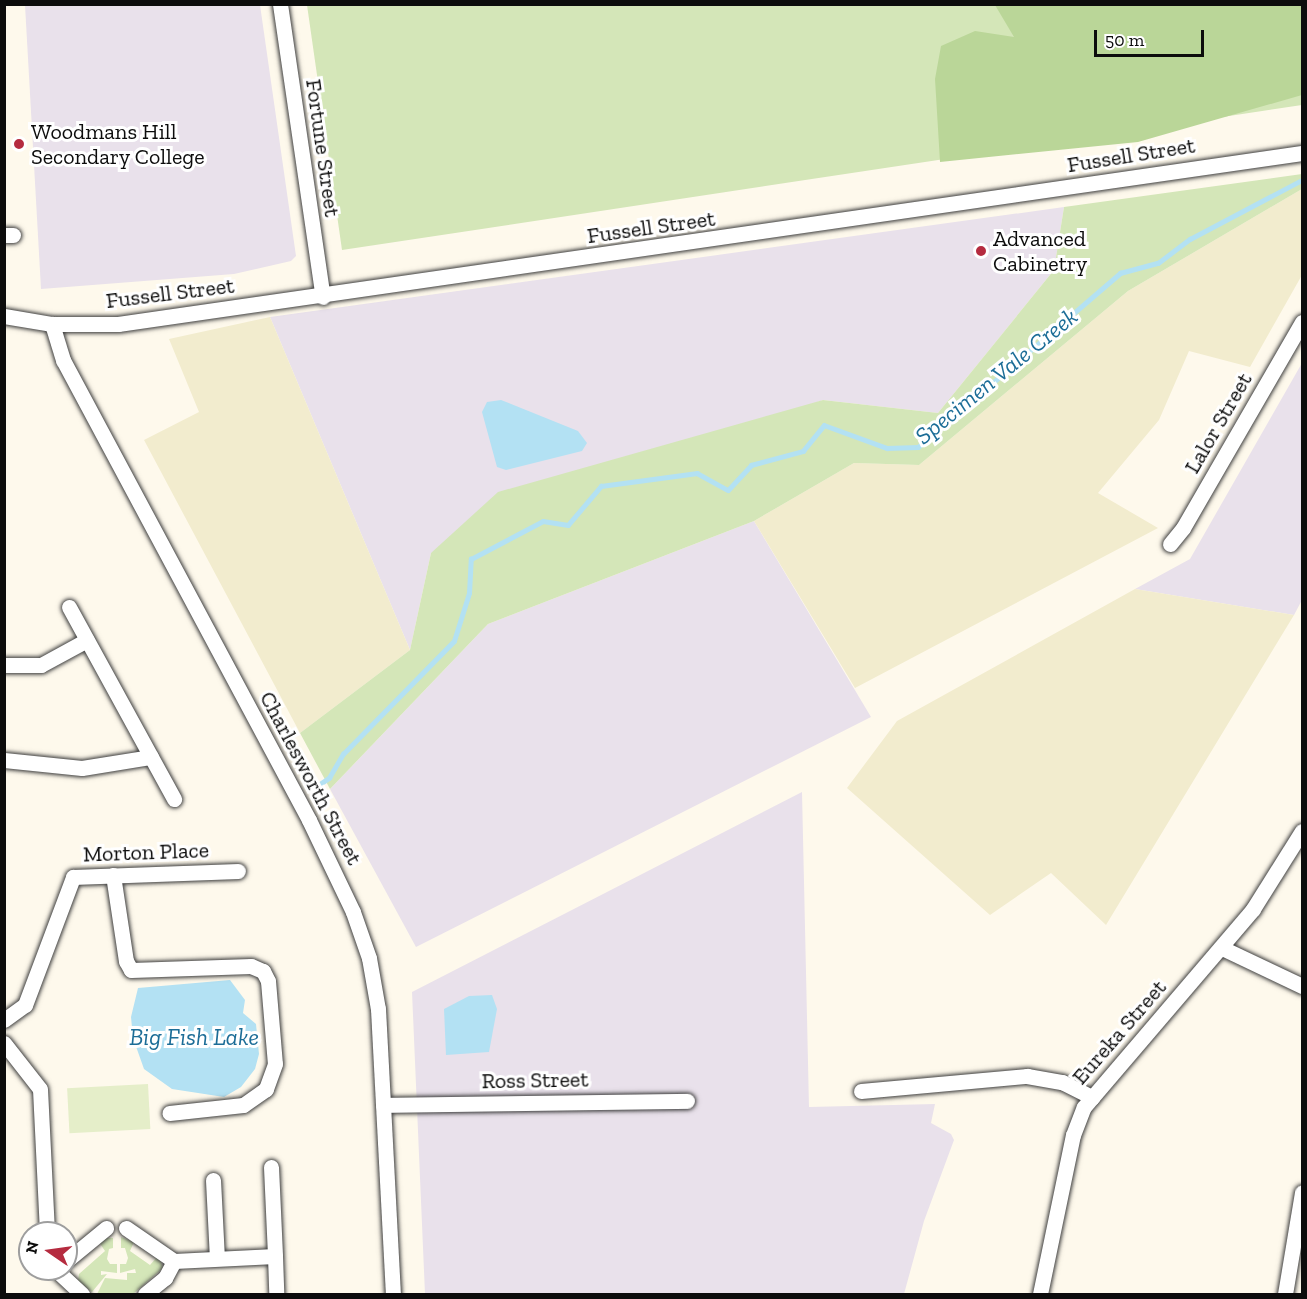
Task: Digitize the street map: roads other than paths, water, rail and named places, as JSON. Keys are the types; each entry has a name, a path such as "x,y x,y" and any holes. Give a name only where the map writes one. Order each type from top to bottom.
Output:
{"street":[{"name":"Fortune Street","path":"280,4 323,297"},
{"name":"Fussell Street","path":"4,316 52,324 118,324 323,297 1302,153"},
{"name":"Lalor Street","path":"1170,544 1187,522 1302,322"},
{"name":"Charlesworth Street","path":"52,324 63,360 343,888 374,984 393,1294"},
{"path":"69,607 174,799"},
{"path":"4,665 42,665 87,640"},
{"path":"4,760 82,768 151,756"},
{"name":"Eureka Street","path":"1040,1294 1073,1135 1092,1097 1222,948 1253,909 1302,831"},
{"name":"Morton Place","path":"4,1020 25,1005 70,880 78,876 238,871"},
{"path":"113,875 126,961 131,969 251,966 263,971 268,981 275,1064 264,1092 243,1105 169,1113"},
{"path":"1222,948 1302,986"},
{"path":"4,1043 40,1089 46,1221"},
{"path":"861,1091 1027,1076 1057,1080 1092,1097"},
{"name":"Ross Street","path":"383,1105 687,1101"},
{"path":"271,1167 276,1294"},
{"path":"213,1180 217,1258"},
{"path":"1286,1294 1295,1277 1302,1192"},
{"path":"78,1251 106,1228"},
{"path":"126,1228 174,1261 275,1256"},
{"path":"145,1294 165,1278 174,1261"},
{"path":"70,1281 82,1294"}],"water":[{"path":"501,400 578,431 587,443 582,451 506,470 497,467 482,412 487,402"},
{"name":"Big Fish Lake","path":"230,980 245,1000 243,1013 256,1024 259,1054 255,1069 241,1087 224,1097 172,1089 144,1069 133,1038 131,1017 138,988"},
{"path":"492,995 497,1009 489,1052 446,1055 444,1009 469,996"}],"waterway":[{"name":"Specimen Vale Creek","path":"311,790 329,778 343,754 454,641 469,593 471,559 543,521 568,525 601,486 697,473 728,490 751,465 803,451 824,425 887,448 918,447 1120,273 1158,263 1190,239 1300,181"}],"place":[{"name":"Woodmans Hill Secondary College","path":"19,144"},
{"name":"Advanced Cabinetry","path":"981,251"}]}
